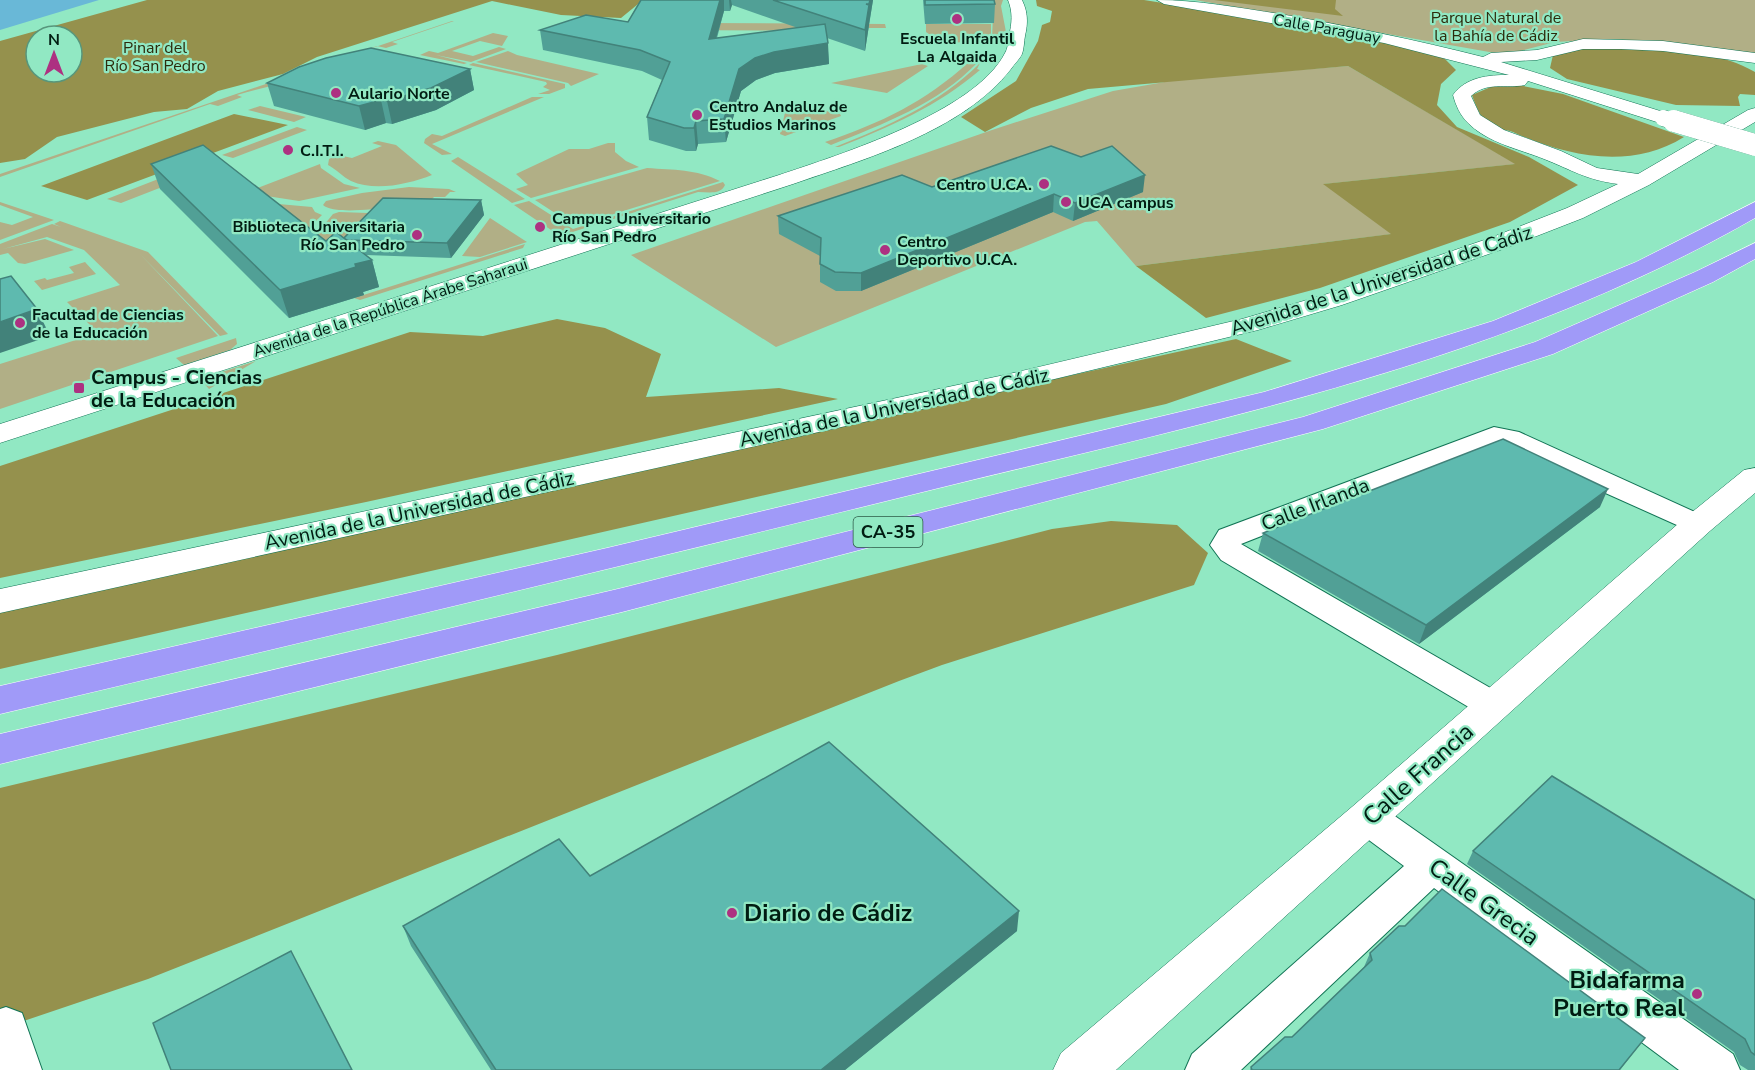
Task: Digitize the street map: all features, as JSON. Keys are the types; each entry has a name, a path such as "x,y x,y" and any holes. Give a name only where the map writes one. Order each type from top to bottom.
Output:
{"highway":[{"name":"CA-35","path":"0,700 619,556 1273,398 1502,326 1644,267 1702,239 1755,209"},
{"name":"CA-35","path":"0,749 622,600 1313,423 1544,348 1704,277 1755,250"}],"street":[{"name":"Avenida de la República Árabe Saharaui","path":"0,434 747,192 874,148 942,118 994,80 1009,62 1019,44 1021,31 1017,0"},
{"name":"Calle Paraguay","path":"1164,0 1349,31 1453,55"},
{"path":"1453,55 1490,58 1545,53 1583,44 1621,44 1663,46 1755,58"},
{"path":"1545,53 1538,61 1538,66 1557,85"},
{"path":"1717,54 1755,65"},
{"path":"1453,55 1755,145"},
{"path":"1453,55 1481,73 1477,83"},
{"path":"1557,85 1512,81 1477,83 1467,88 1462,95 1463,103 1470,114 1494,132 1514,142 1587,166 1611,178 1642,181"},
{"name":"Avenida de la Universidad de Cádiz","path":"0,601 1009,382 1195,339 1333,300 1498,243 1575,213 1642,181 1755,114"},
{"path":"1587,166 1678,160"},
{"path":"1587,166 1598,201"},
{"name":"Calle Irlanda","path":"1494,706 1232,553 1225,545 1230,537 1494,435 1509,438 1698,524"},
{"name":"Calle Francia","path":"1079,1070 1368,818 1698,524 1755,477"},
{"name":"Calle Grecia","path":"1368,818 1697,1064"},
{"path":"1208,1070 1432,865"}],"green space":[{"name":"Pinar del Río San Pedro","path":"147,0 643,0 621,18 561,15 492,1 317,57 283,74 218,91 187,109 154,112 57,137 25,159 0,163 0,41 24,34 24,84 84,84 84,24 61,24"},
{"path":"989,0 1003,0 1001,6 1006,32 1003,37 992,39 993,15"},
{"path":"1036,0 1144,0 1389,42 1443,57 1456,70 1441,84 1437,105 1457,127 1529,157 1578,185 1510,222 1320,288 1206,318 1136,266 1391,234 1323,184 1515,164 1348,66 1088,89 1031,108 985,132 961,117 1016,81 1038,41 1042,25 1050,22 1052,11 1037,6"},
{"name":"Parque Natural de la Bahía de Cádiz","path":"1195,0 1755,0 1755,54 1666,42 1611,39 1555,42 1513,53 1495,53"},
{"path":"1214,0 1336,0 1335,9 1343,16"},
{"path":"454,21 392,42 398,44 386,48 378,46"},
{"path":"700,23 885,24 886,28 852,28 830,31 666,30"},
{"path":"926,24 991,24 991,39 943,44 926,32"},
{"path":"493,33 508,36 502,46 480,41 452,51 473,56 499,47 506,49 471,62 436,55 467,63 464,64 420,55 429,51 438,53"},
{"path":"1648,47 1703,54 1743,66 1755,72 1755,95 1740,94 1738,97 1740,106 1676,105 1567,79 1550,68 1553,55 1576,48"},
{"path":"508,51 599,74 571,86 568,83 476,62"},
{"path":"336,60 285,78 291,80 237,95 242,97 218,106 210,104 0,177 0,174"},
{"path":"969,62 978,62 962,77 928,101 890,121 831,145 825,142 902,110 936,89"},
{"path":"473,63 565,84 565,88 549,94 538,94 550,90 543,87 547,84 546,82 469,65"},
{"path":"980,63 977,69 980,70 964,83 913,115 877,132 835,147 893,122 930,102 964,78"},
{"path":"922,64 928,66 887,93 831,83"},
{"name":"UCA campus","path":"1348,66 1516,164 1324,184 1392,234 1136,266 1097,221 1085,222 776,347 631,255 992,130 1113,91 1176,80"},
{"path":"1518,85 1563,94 1684,137 1643,154 1621,157 1577,153 1555,148 1495,127 1480,114 1472,95 1493,86"},
{"path":"532,97 544,97 432,144 452,154 442,155 424,143 425,139 432,134 442,136"},
{"path":"787,104 841,116 785,136 780,134"},
{"path":"260,106 306,117 294,122 248,110"},
{"path":"234,114 288,125 87,200 41,186"},
{"path":"297,127 307,130 233,158 222,155"},
{"path":"378,141 396,145 432,175 392,186 371,186 351,181 328,165 329,159 338,155 352,158 382,146 372,143"},
{"path":"615,143 615,152 626,161 639,167 531,198 516,189 528,185 516,174 569,149 589,149"},
{"path":"458,157 525,199 512,203 451,161"},
{"path":"320,164 321,168 344,184 360,188 299,201 260,195 255,189"},
{"path":"647,168 693,172 720,181 575,226 535,200"},
{"path":"184,169 198,173 121,203 107,199"},
{"path":"723,182 725,185 717,192 698,192 560,236 514,205 529,201 573,229"},
{"path":"409,187 449,189 456,192 450,192 445,197 434,197 430,201 374,209 343,210 331,209 323,205 326,201 362,193"},
{"path":"0,202 54,220 0,240 0,222 12,225 33,217 0,205"},
{"path":"267,203 312,207 315,212 322,215 305,232"},
{"path":"339,212 368,213 337,248 311,241 333,214"},
{"path":"490,218 527,242 480,257 462,256"},
{"path":"60,221 148,252 228,334 220,336 139,253 218,336 0,409 0,364 98,333 67,302 120,285 84,250 47,237 3,249 45,239 74,250 25,264 18,263 8,253 0,255 0,244 52,224 61,227 54,224"},
{"path":"525,244 523,248 360,300 354,298"},
{"path":"85,262 96,274 42,290 34,281 74,273 69,267"},
{"path":"557,319 605,328 661,354 646,397 779,388 838,399 366,502 0,578 0,466 410,332 483,336"},
{"path":"236,338 237,344 230,350 184,365 176,358"},
{"path":"1236,339 1292,361 1166,404 0,669 0,611"},
{"path":"256,361 209,389 200,379"},
{"path":"1111,521 1177,525 1208,553 1194,585 942,665 148,979 0,1029 0,788 557,655 1052,529"}],"water":[{"path":"0,0 99,0 0,30"}],"building":[{"path":"641,0 720,0 709,39 825,24 828,43 774,52 755,58 739,69 724,119 696,121 694,128 684,128 647,117 670,62 640,50 540,30 586,15 628,22"},
{"path":"773,0 870,0 869,4 866,4 869,5 865,30"},
{"path":"925,0 994,0 995,4 925,5"},
{"path":"371,48 470,69 431,88 387,101 381,100 359,106 267,83 299,67 326,58"},
{"path":"203,145 326,241 336,232 372,260 280,290 151,164"},
{"path":"1051,146 1081,157 1112,146 1145,175 1075,203 1054,194 861,273 835,272 820,264 821,238 778,216 902,175 932,187"},
{"path":"383,198 481,200 447,243 347,240 344,238"},
{"path":"11,276 37,309 0,322 0,279"},
{"path":"1503,439 1608,489 1426,625 1263,533 1336,504"},
{"name":"Diario de Cádiz","path":"829,742 1019,911 821,1070 496,1070 403,926 559,839 590,876"},
{"name":"Bidafarma Puerto Real","path":"1552,776 1755,900 1755,1055 1751,1052 1745,1039 1473,851"},
{"path":"1442,889 1645,1038 1619,1070 1252,1070 1251,1067 1285,1037 1292,1037 1372,960 1370,953 1399,926 1405,926"},
{"path":"291,951 352,1070 171,1070 153,1023"}],"place":[{"name":"Escuela Infantil La Algaida","path":"957,19"},
{"name":"Aulario Norte","path":"336,93"},
{"name":"Centro Andaluz de Estudios Marinos","path":"697,115"},
{"name":"C.I.T.I.","path":"288,150"},
{"name":"Centro U.CA.","path":"1044,184"},
{"name":"UCA campus","path":"1066,202"},
{"name":"Campus Universitario Río San Pedro","path":"540,227"},
{"name":"Biblioteca Universitaria Río San Pedro","path":"417,235"},
{"name":"Centro Deportivo U.CA.","path":"885,250"},
{"name":"Facultad de Ciencias de la Educación","path":"20,323"},
{"name":"Campus - Ciencias de la Educación","path":"79,388"},
{"name":"Diario de Cádiz","path":"732,913"},
{"name":"Bidafarma Puerto Real","path":"1697,994"}]}
